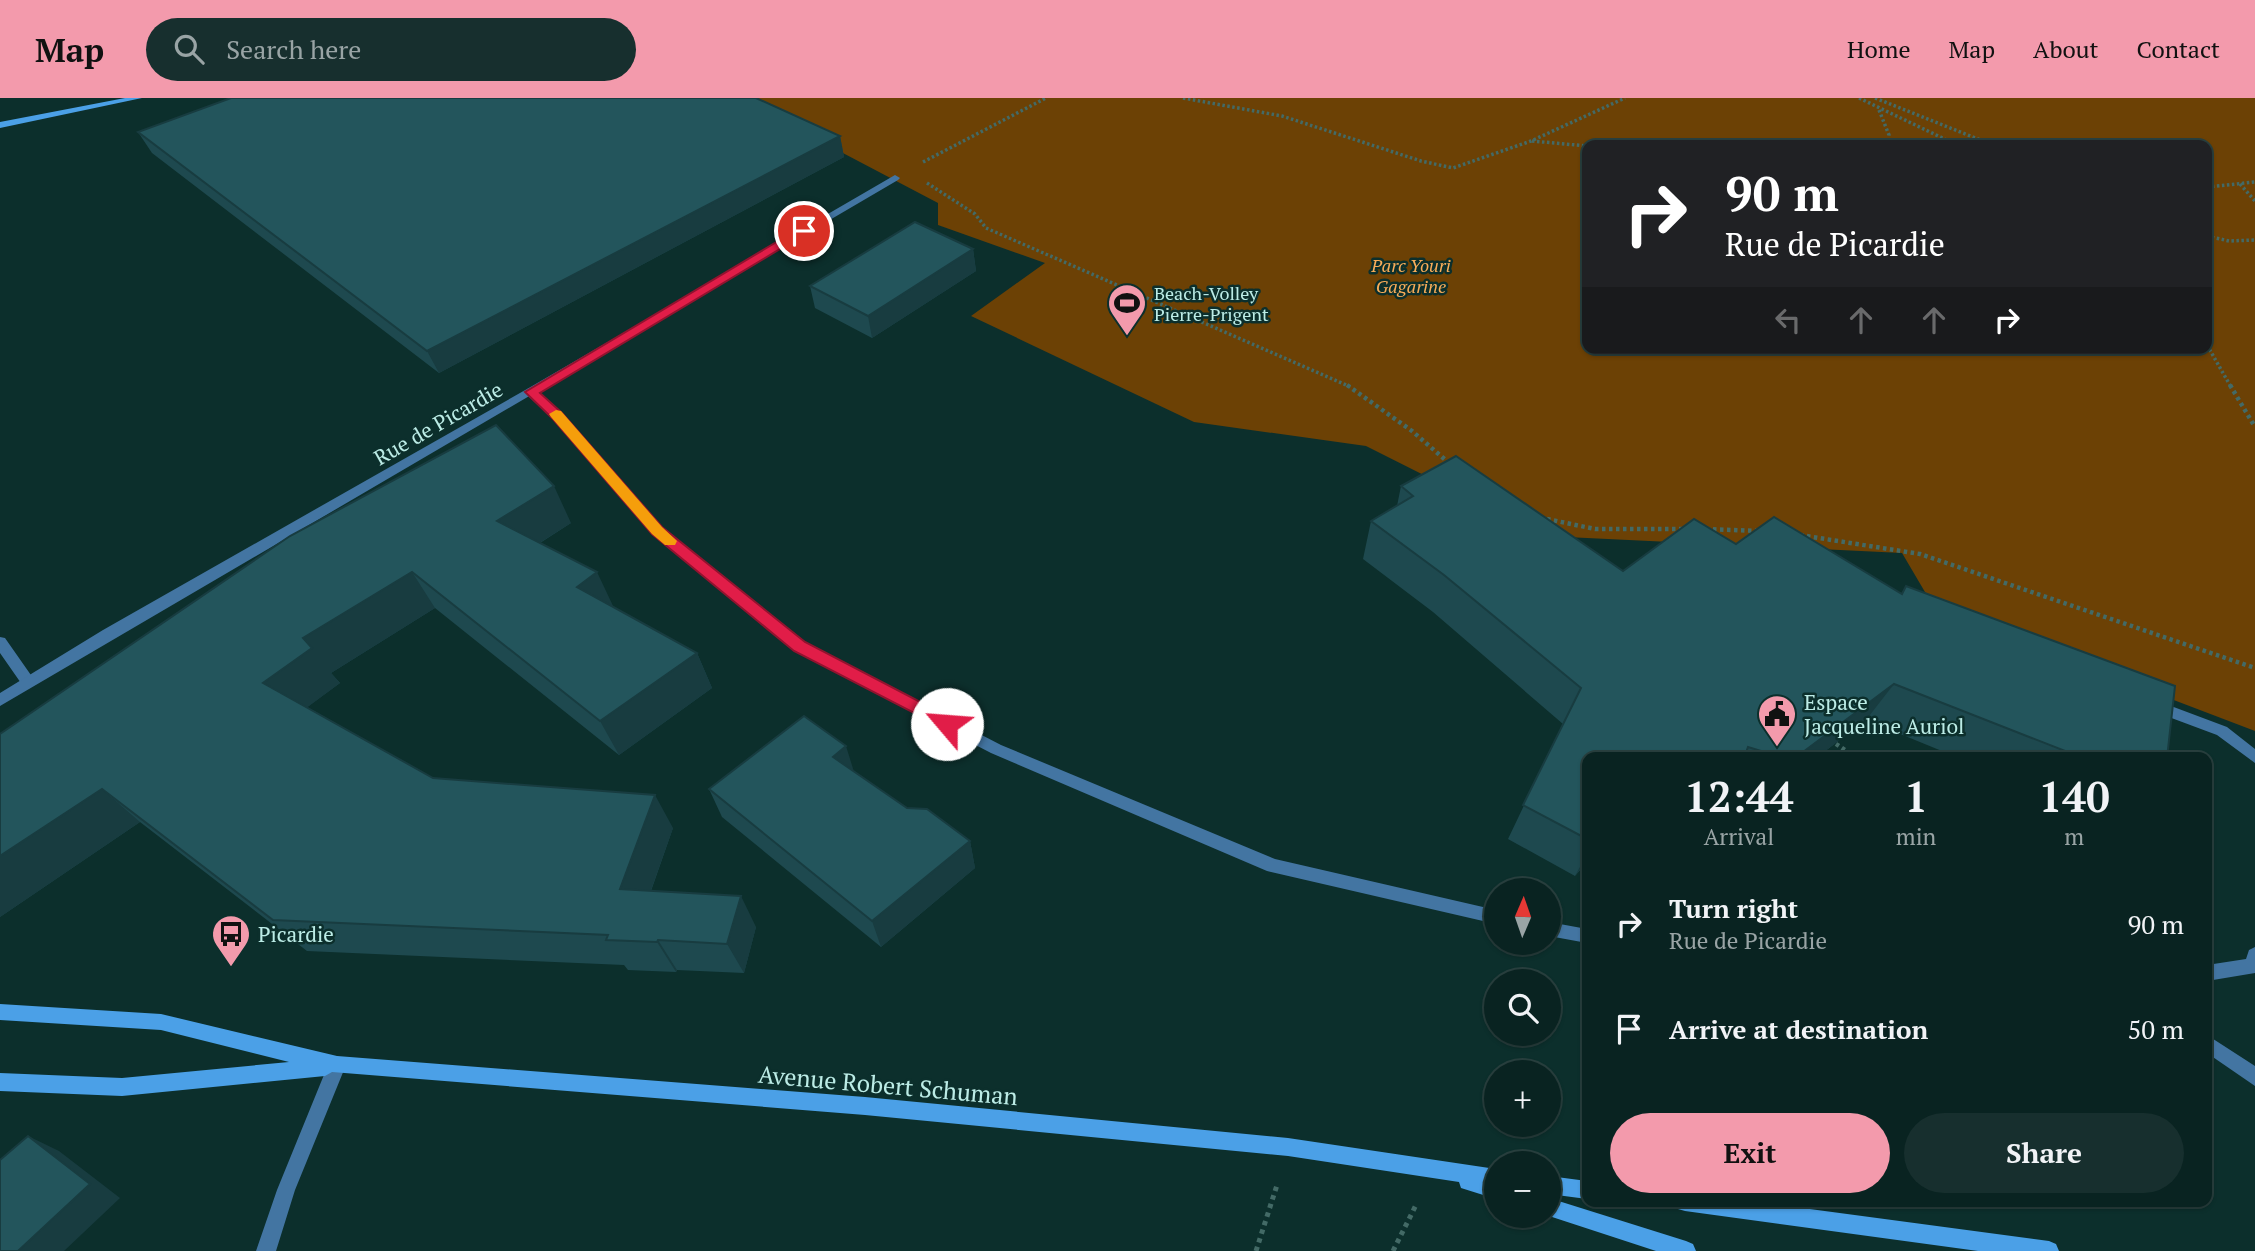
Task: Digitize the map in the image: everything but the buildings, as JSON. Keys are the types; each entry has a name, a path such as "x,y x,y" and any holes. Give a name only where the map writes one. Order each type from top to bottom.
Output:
{"main road":[{"path":"0,125 138,98"},
{"name":"Avenue Robert Schuman","path":"0,1012 161,1022 337,1065 865,1106 1288,1147 1484,1176"},
{"name":"Avenue Robert Schuman","path":"0,1082 122,1087 337,1065"},
{"name":"Avenue Robert Schuman","path":"1433,1170 1484,1186"},
{"path":"1561,1187 1582,1189"},
{"path":"1722,1207 2049,1251"},
{"path":"1561,1211 1686,1251"}],"street":[{"name":"Rue de Picardie","path":"0,700 120,627 531,392 895,178"},
{"path":"531,392 557,416 657,531 799,647 996,749 1273,866 1484,914"},
{"path":"0,642 29,682"},
{"path":"2146,703 2222,731 2255,757"},
{"path":"1561,931 1582,935"},
{"path":"2212,972 2253,966 2255,955"},
{"path":"2212,1047 2255,1077"},
{"path":"266,1251 286,1190 337,1065"}],"path":[{"path":"895,178 1046,98"},
{"path":"1183,98 1282,116 1421,161 1453,168 1531,141 1625,98"},
{"path":"1859,98 1946,140"},
{"path":"1875,98 1980,140"},
{"path":"1879,110 1888,140"},
{"path":"1531,141 1582,146"},
{"path":"908,170 975,214 986,228 1352,387 1412,431 1451,465"},
{"path":"2212,186 2255,182"},
{"path":"2239,183 2255,201"},
{"path":"2212,237 2229,241 2255,240"},
{"path":"2212,354 2255,427"},
{"path":"1538,515 1560,525 1633,531 1686,529"},
{"path":"1700,529 1766,531"},
{"path":"1791,534 1920,554 2255,668"},
{"path":"1836,744 1848,752"},
{"path":"1256,1251 1288,1147"},
{"path":"1393,1251 1433,1170"}],"green space":[{"name":"Parc Youri Gagarine","path":"738,98 2255,98 2255,731 1935,609 1902,553 1545,536 1366,446 1194,422 971,316 1045,263 938,225 938,203"}],"slow traffic":[{"path":"556,414 657,531 670,541"}],"place":[{"name":"Beach-Volley Pierre-Prigent","path":"1127,337"},
{"name":"Espace Jacqueline Auriol","path":"1777,748"},
{"name":"Picardie","path":"231,968"}],"route":[{"path":"804,231 531,392 557,416 657,531 799,647 947,724"}]}
